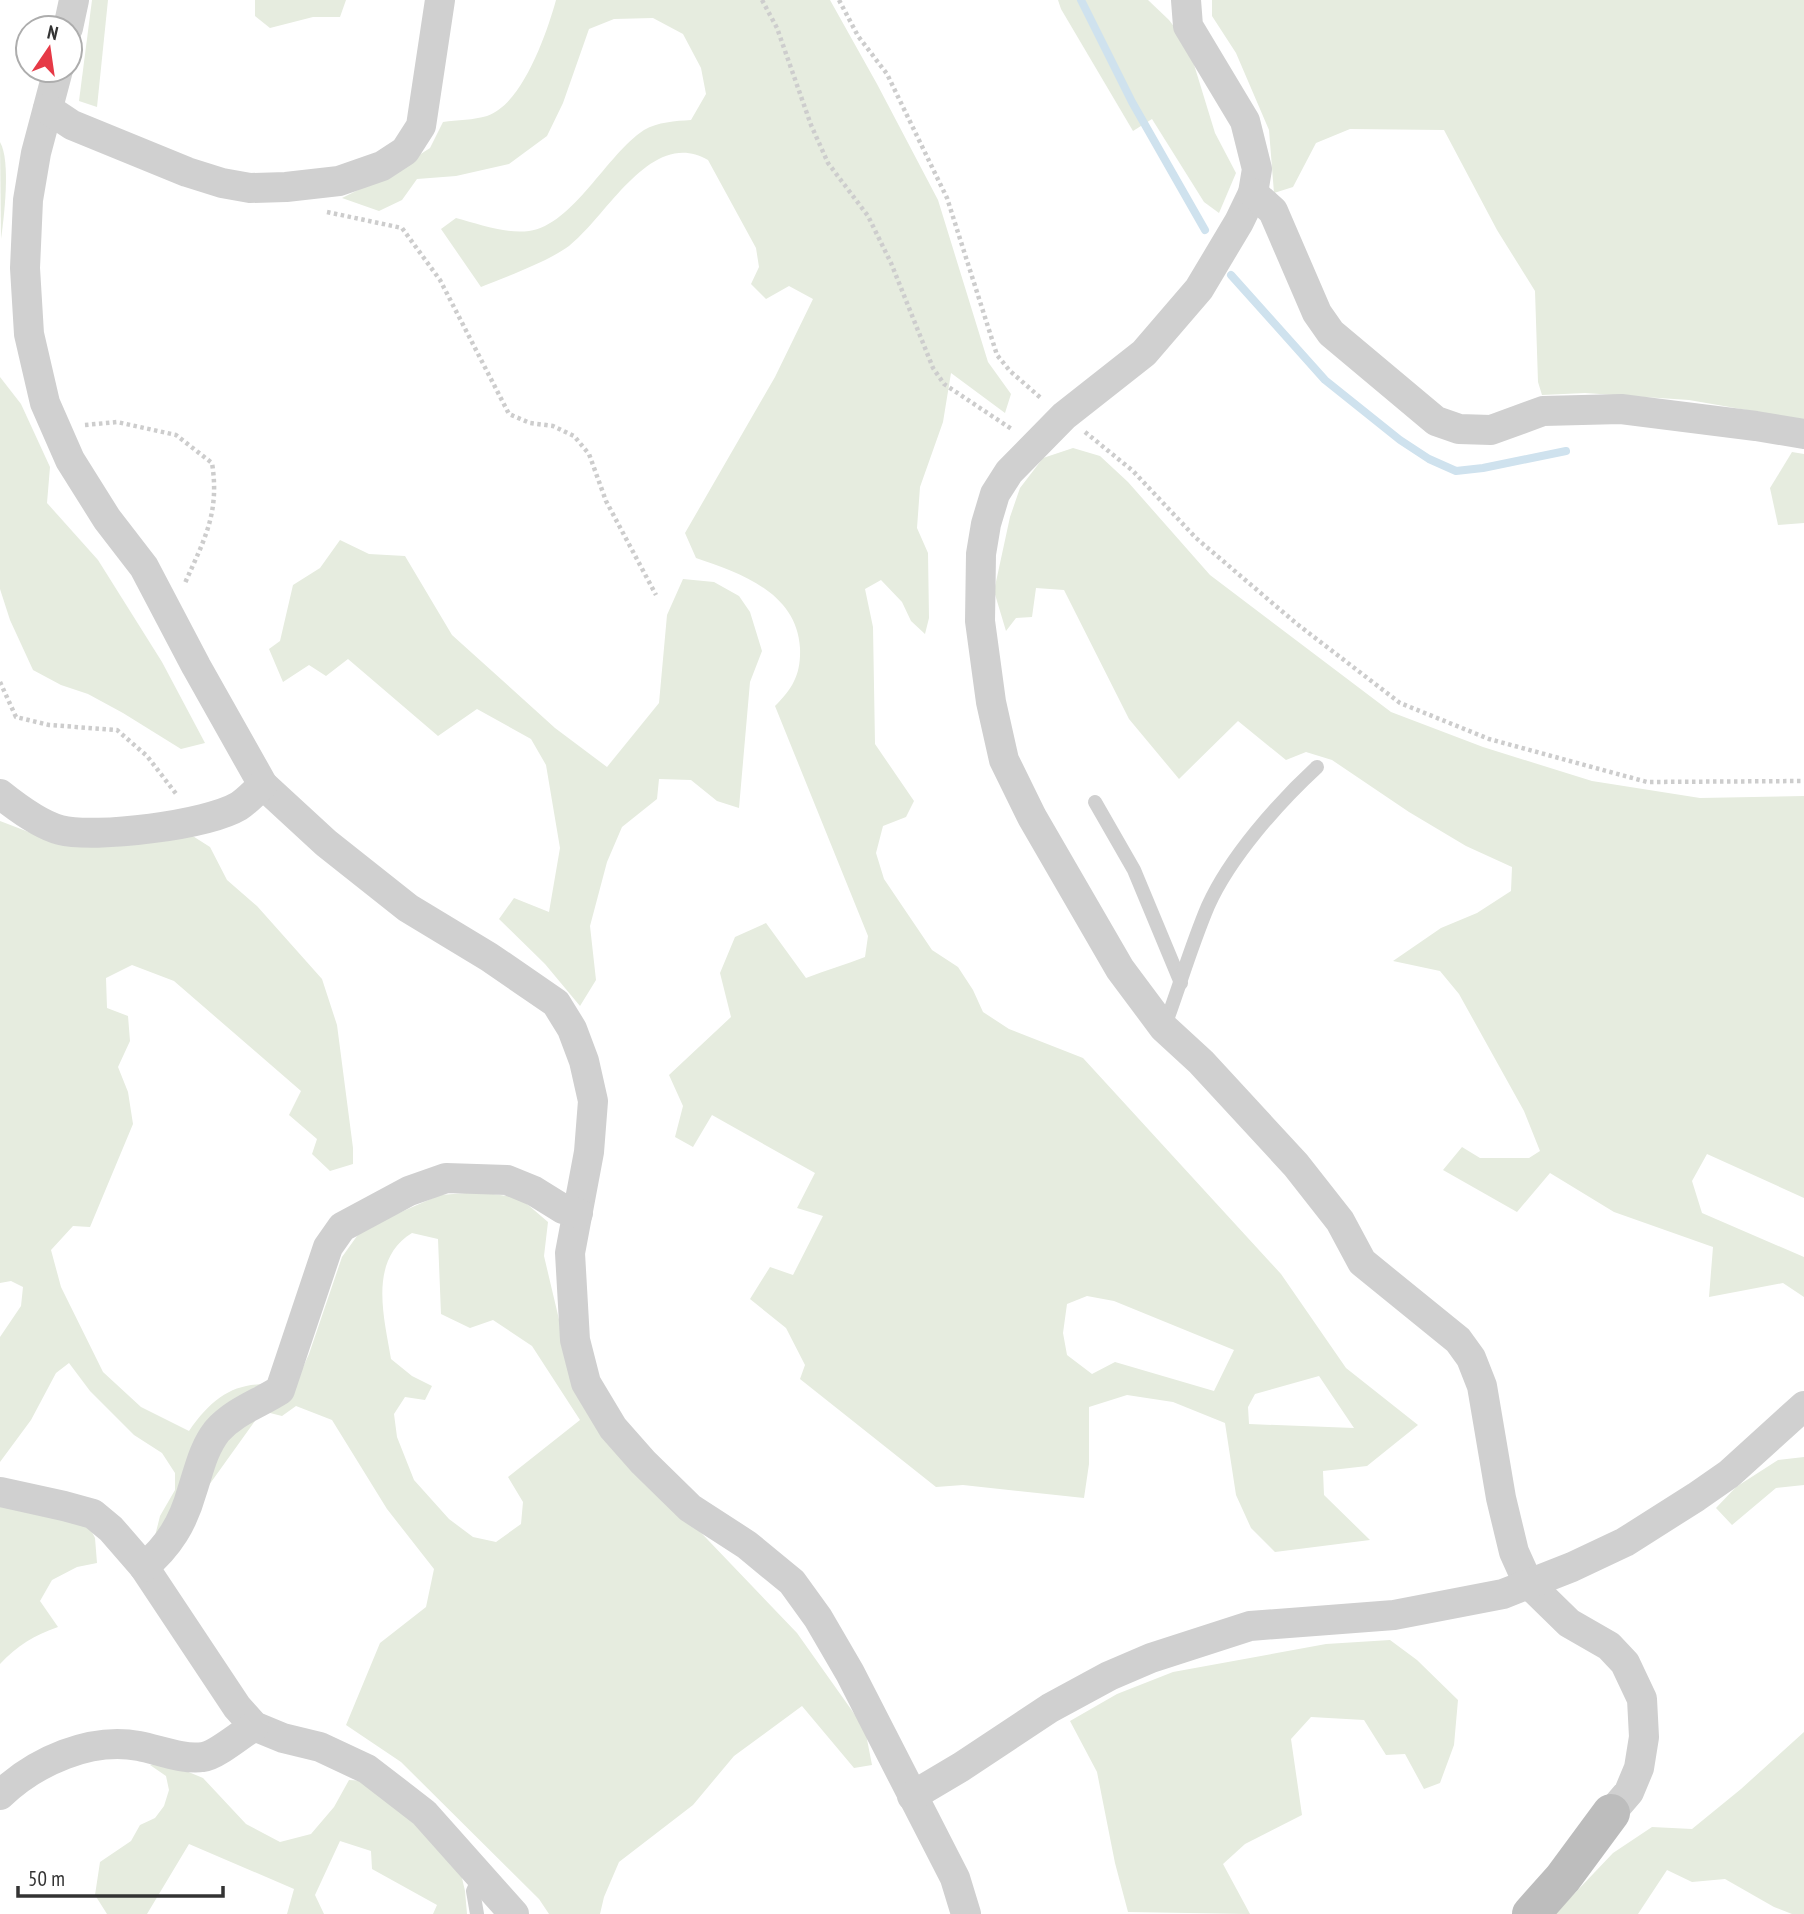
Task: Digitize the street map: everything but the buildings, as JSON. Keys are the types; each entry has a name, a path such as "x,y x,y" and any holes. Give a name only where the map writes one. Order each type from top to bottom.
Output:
{"street":[{"path":"48,109 72,125 187,172 222,183 250,188 339,181 382,166 405,151 421,126 440,0"},
{"path":"1186,0 1188,26 1245,121 1257,169 1253,193 1199,289 1144,353 1064,416 1035,445 1009,472 995,494 981,554 980,621 991,702 1004,760 1032,817 1120,969 1164,1028 1201,1062 1296,1165 1339,1222 1362,1262 1458,1340 1471,1358 1482,1386 1511,1541 1528,1583 1569,1623 1609,1646 1625,1662 1642,1699 1644,1737 1639,1768 1629,1792 1563,1878 1531,1914"},
{"path":"54,84 36,153 28,200 25,268 29,334 45,403 70,460 107,519 144,567 263,785 326,843 408,908 489,957 556,1003 572,1029 584,1060 593,1101 589,1152 570,1253 575,1340 586,1383 612,1428 671,1490 690,1508 747,1545 792,1582 818,1618 850,1673 954,1878 966,1914"},
{"path":"1253,193 1273,211 1317,313 1331,333 1436,421 1459,429 1491,430 1543,411 1621,409 1756,425 1804,434"},
{"path":"0,794 15,806 58,830 85,833 154,827 218,816 240,806 263,785"},
{"path":"144,1567 163,1552 179,1528 204,1453 216,1432 234,1415 280,1390 328,1247 342,1227 409,1191 446,1178 507,1180 534,1191 563,1209 578,1213"},
{"path":"912,1796 961,1767 1050,1707 1109,1676 1151,1658 1250,1626 1394,1615 1503,1594 1582,1562 1653,1526 1729,1474 1804,1406"},
{"path":"1773,1436 1804,1440"},
{"path":"0,1492 93,1514 144,1567 237,1707 254,1726 283,1738 320,1747 367,1769 424,1813 514,1914"},
{"path":"0,1795 13,1783 78,1749 127,1744 206,1758 254,1726"}],"lane":[{"path":"1164,1028 1209,905 1232,863 1294,788 1317,767"},
{"path":"1095,802 1134,870 1181,983"},
{"path":"477,1914 473,1891 480,1874"}],"path":[{"path":"762,0 777,28 811,125 828,163 868,216 891,263 933,368 944,384 1035,445"},
{"path":"839,0 859,36 887,74 947,198 997,355 1010,371 1133,471 1196,538 1297,624 1400,703 1489,739 1647,782 1804,781"},
{"path":"320,211 402,228 440,281 509,414 530,423 553,426 574,436 589,454 606,501 656,595"},
{"path":"57,429 117,422 151,429 176,435 212,463 215,484 212,519 171,617"},
{"path":"0,682 16,717 48,725 117,730 147,756 170,788 198,819"}],"shaded area":[{"path":"92,0 108,0 97,107 79,101 81,84 84,84"},
{"path":"255,0 346,0 340,17 313,17 270,28 255,16"},
{"path":"556,0 830,0 877,84 938,200 988,362 1011,394 1005,413 951,373 943,422 920,487 917,528 928,553 929,618 925,634 911,621 902,602 881,580 865,589 873,627 875,744 914,801 906,817 883,826 876,853 884,879 932,950 958,967 983,1012 1009,1029 1083,1058 1281,1274 1346,1368 1418,1425 1367,1466 1323,1471 1324,1495 1370,1540 1275,1552 1251,1528 1236,1495 1225,1423 1173,1402 1127,1395 1089,1407 1089,1464 1084,1498 963,1485 936,1487 800,1379 805,1365 786,1328 750,1299 770,1267 793,1275 823,1216 797,1208 815,1173 712,1115 693,1147 675,1137 683,1106 669,1075 731,1017 720,973 735,937 766,923 806,978 865,957 868,936 775,706 791,687 797,673 800,648 797,629 778,599 764,588 731,571 696,558 685,533 775,377 813,299 789,286 766,299 751,284 759,267 756,248 708,160 687,153 668,155 649,165 631,180 584,233 560,252 481,287 441,229 456,218 511,231 529,231 545,226 575,203 630,141 644,130 673,121 691,120 706,94 701,68 683,34 653,18 614,19 589,29 563,103 547,136 509,164 456,176 417,179 402,200 379,211 342,198 390,174 430,148 443,122 487,116 500,109 522,83","holes":["1087,1296 1114,1301 1234,1350 1214,1391 1115,1362 1092,1374 1067,1355 1063,1333 1067,1304","1319,1376 1354,1428 1249,1424 1248,1407 1255,1394"]},
{"path":"1058,0 1148,0 1169,20 1188,45 1215,133 1236,173 1219,213 1204,202 1152,119 1133,131"},
{"path":"1212,0 1804,0 1804,420 1689,400 1585,393 1542,395 1538,382 1535,291 1497,230 1444,130 1350,129 1316,143 1293,187 1274,193 1269,130 1236,53 1212,16"},
{"path":"0,142 6,175 1,239"},
{"path":"0,377 21,404 50,467 47,503 98,560 162,662 205,743 181,749 88,694 61,685 33,670 10,620 0,589"},
{"path":"1073,448 1100,456 1128,482 1210,575 1391,712 1483,747 1592,781 1700,798 1804,796 1804,1198 1707,1154 1692,1181 1702,1213 1804,1257 1804,1297 1783,1283 1709,1297 1713,1247 1614,1212 1550,1173 1517,1212 1443,1170 1462,1147 1480,1158 1529,1158 1540,1151 1524,1111 1459,994 1440,971 1393,961 1441,928 1477,913 1511,891 1512,867 1466,846 1409,812 1332,760 1306,752 1286,760 1238,721 1179,779 1129,719 1064,590 1036,588 1032,617 1016,618 1006,631 994,591 1010,517 1020,488 1043,458"},
{"path":"1792,452 1804,454 1804,523 1778,525 1770,488"},
{"path":"340,540 369,554 405,556 452,635 555,728 607,767 659,703 667,615 683,579 714,582 739,596 750,612 762,651 750,682 739,808 717,801 691,780 659,779 657,799 622,827 607,862 590,926 596,980 580,1006 545,964 499,919 514,898 549,912 560,848 546,765 531,739 477,709 438,736 348,659 326,676 309,665 283,682 269,649 280,641 293,585 320,568"},
{"path":"0,821 47,839 188,833 210,847 227,880 257,906 322,979 337,1025 353,1164 330,1171 312,1154 317,1139 289,1115 301,1091 174,981 132,965 106,978 107,1008 128,1016 130,1041 118,1067 128,1092 133,1124 90,1227 73,1226 51,1250 61,1287 103,1372 141,1407 189,1431 211,1405 234,1390 261,1384 294,1387 309,1354 342,1257 362,1229 440,1195 480,1192 520,1198 548,1222 544,1256 570,1366 686,1517 797,1633 865,1729 872,1765 854,1768 802,1706 734,1756 693,1805 619,1862 600,1914 549,1914 539,1899 401,1762 346,1725 380,1643 426,1607 434,1569 387,1509 332,1420 296,1406 282,1416 262,1411 199,1499 153,1544 160,1516 175,1490 175,1473 162,1453 134,1435 90,1391 69,1363 56,1373 31,1420 0,1462 0,1337 21,1306 23,1287 11,1281 0,1283","holes":["412,1233 438,1239 441,1314 470,1328 493,1320 532,1346 580,1420 508,1477 523,1502 521,1524 496,1542 473,1537 449,1519 414,1480 397,1437 394,1414 405,1397 425,1400 432,1386 412,1376 391,1359 383,1308 384,1274 389,1258 398,1244"]},
{"path":"1804,1457 1804,1485 1776,1488 1732,1525 1716,1508 1736,1487 1778,1460"},
{"path":"0,1501 88,1524 95,1538 97,1563 77,1567 52,1580 40,1601 58,1627 26,1642 0,1664"},
{"path":"1390,1640 1417,1660 1458,1700 1454,1745 1440,1783 1424,1789 1405,1754 1386,1755 1364,1720 1311,1717 1291,1739 1302,1815 1245,1844 1223,1864 1250,1914 1128,1912 1097,1772 1070,1721 1117,1694 1173,1672 1326,1644"},
{"path":"1804,1732 1804,1914 1792,1914 1774,1907 1725,1879 1692,1882 1667,1870 1638,1914 1555,1914 1613,1853 1652,1827 1692,1829"},
{"path":"162,1761 203,1778 246,1824 280,1842 311,1834 334,1807 349,1780 368,1781 459,1865 467,1914 433,1914 437,1905 372,1869 371,1851 340,1841 315,1895 324,1914 287,1914 294,1889 189,1844 147,1914 107,1914 95,1895 100,1862 131,1841 140,1825 155,1818 164,1806 169,1790 166,1776 150,1765"}],"waterway":[{"path":"1081,0 1132,102 1205,230"},
{"path":"1231,275 1325,380 1400,440 1429,459 1456,471 1566,451"}]}
